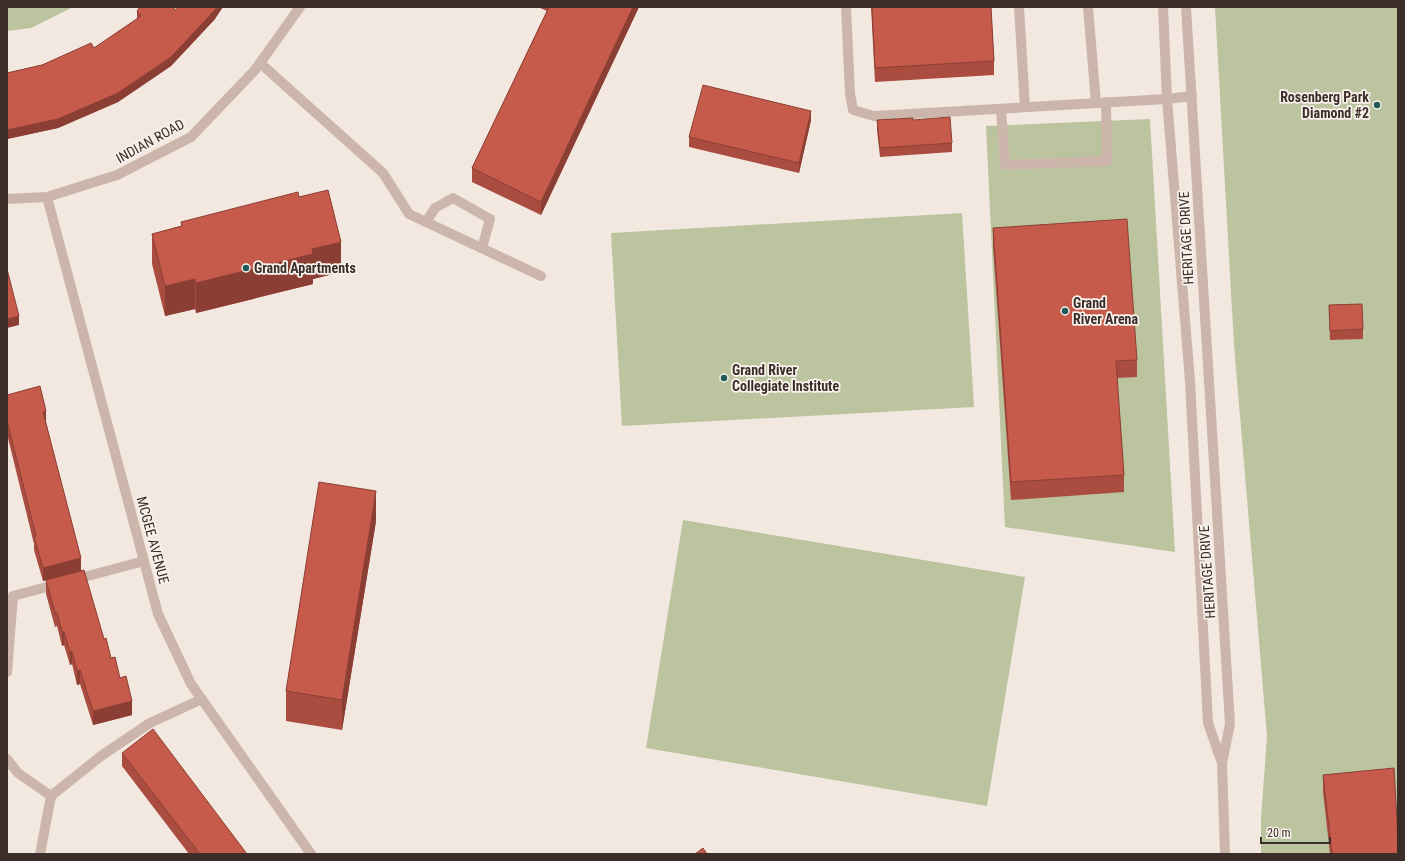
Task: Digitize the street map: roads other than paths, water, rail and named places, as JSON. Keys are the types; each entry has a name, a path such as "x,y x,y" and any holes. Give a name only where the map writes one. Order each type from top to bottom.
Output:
{"street":[{"name":"INDIAN ROAD","path":"7,199 48,197 117,175 191,137 260,63 300,7"},
{"path":"846,7 850,94 853,110 874,116 1167,99 1192,96"},
{"path":"1020,7 1025,107"},
{"path":"1001,109 1005,165 1107,161 1088,7"},
{"name":"HERITAGE DRIVE","path":"1163,7 1167,99 1190,382 1208,723 1222,763"},
{"name":"HERITAGE DRIVE","path":"1186,7 1230,724 1222,763 1225,854"},
{"path":"260,63 383,173 409,214 541,276"},
{"name":"MCGEE AVENUE","path":"48,197 158,614 191,684 311,854"},
{"path":"426,222 436,208 453,198 490,220 482,248"},
{"path":"1190,382 1209,379"},
{"path":"7,672 13,596 144,561"},
{"path":"40,854 51,796 101,756 150,723 202,699"},
{"path":"7,759 18,773 51,796"}],"place":[{"name":"Rosenberg Park Diamond #2","path":"1377,105"},
{"name":"Grand Apartments","path":"246,268"},
{"name":"Grand River Arena","path":"1065,311"},
{"name":"Grand River Collegiate Institute","path":"724,378"}]}
